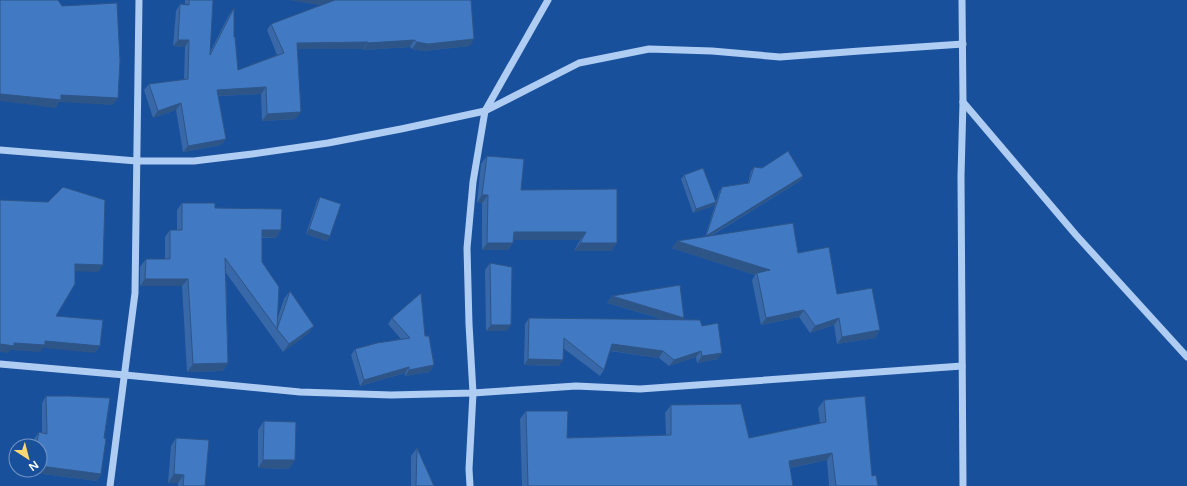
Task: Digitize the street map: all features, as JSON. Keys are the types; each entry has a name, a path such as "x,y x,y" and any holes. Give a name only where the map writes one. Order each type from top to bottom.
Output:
{"street":[{"path":"110,486 135,293 139,0"},
{"path":"470,486 469,470 473,392 467,248 473,182 484,111 548,0"},
{"path":"962,0 963,102 961,176 963,486"},
{"path":"0,150 137,161 194,161 328,143 394,131 484,111 579,63 649,49 712,51 780,58 963,44"},
{"path":"963,102 1076,235 1187,357"},
{"path":"0,364 300,392 391,395 576,386 640,389 962,366"}],"building":[{"path":"0,0 58,0 62,6 117,3 120,61 118,98 61,95 61,100 0,94"},
{"path":"189,0 213,0 210,55 234,8 234,37 238,70 284,53 271,24 335,0 471,0 474,39 428,44 414,40 368,43 297,43 301,112 267,114 266,87 217,90 226,139 188,146 181,103 158,111 149,84 188,79 189,40 178,40 180,4 189,5"},
{"path":"788,151 803,176 706,236 722,187 749,183 754,167 762,168"},
{"path":"487,156 524,159 521,190 617,189 617,243 580,243 586,232 514,232 513,243 487,243 488,195 482,195"},
{"path":"703,168 716,202 696,209 684,175"},
{"path":"63,187 105,200 103,265 75,264 75,284 56,316 103,320 100,346 45,341 45,345 14,343 14,346 0,344 0,200 48,202"},
{"path":"320,197 341,204 330,236 309,229"},
{"path":"182,203 215,203 215,208 282,209 281,230 262,230 262,262 279,287 277,329 225,258 228,363 193,364 188,279 145,279 146,259 170,259 170,230 182,230"},
{"path":"793,223 798,253 829,247 837,294 872,288 880,330 842,337 839,318 815,326 804,310 766,318 757,273 770,270 677,241"},
{"path":"490,263 512,267 511,325 491,325"},
{"path":"680,285 684,318 612,296"},
{"path":"290,291 314,326 289,344 277,329"},
{"path":"421,293 425,336 429,336 434,365 409,370 409,367 364,380 355,349 377,343 410,338 392,318"},
{"path":"529,318 700,320 702,326 718,323 722,353 702,356 701,351 674,360 663,351 612,344 604,370 564,338 563,360 528,359"},
{"path":"46,396 110,398 104,438 106,439 101,474 48,467 48,438 38,438 39,432 47,434"},
{"path":"865,396 872,476 876,475 878,486 836,486 832,453 789,461 793,486 528,486 526,411 568,411 567,438 671,435 671,405 741,404 749,438 826,422 824,400"},
{"path":"264,421 296,422 295,460 263,460"},
{"path":"176,438 209,440 205,486 183,486 184,475 174,474"},
{"path":"417,448 434,486 416,486"}]}
